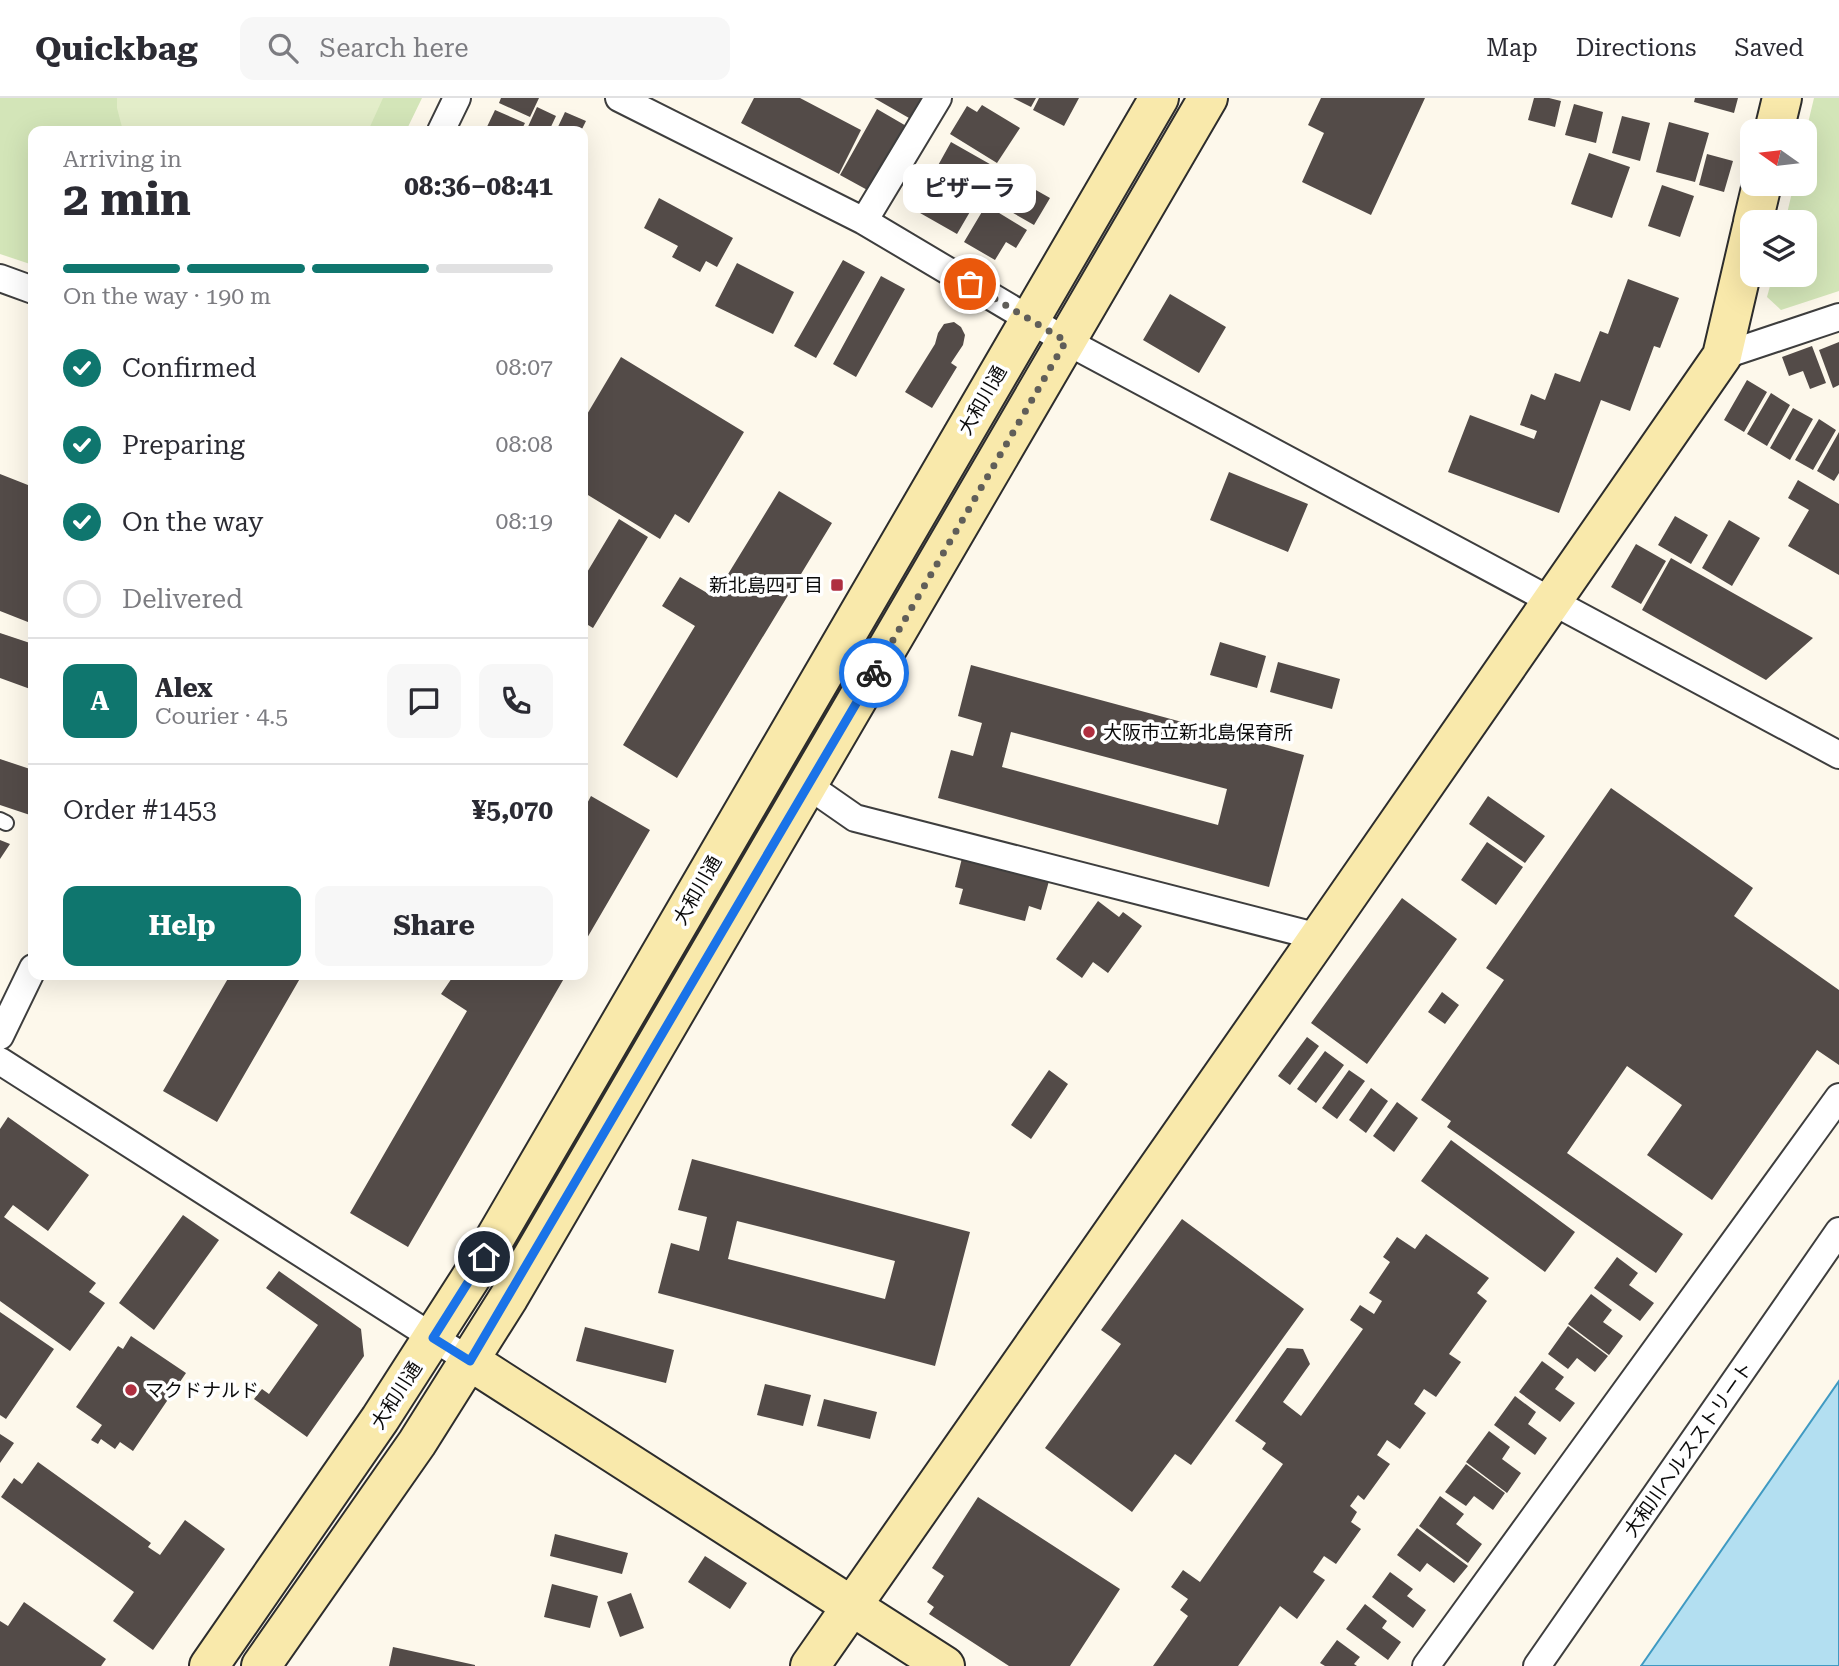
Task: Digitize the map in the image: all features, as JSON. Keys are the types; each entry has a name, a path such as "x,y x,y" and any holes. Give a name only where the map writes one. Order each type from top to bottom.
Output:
{"street":[{"path":"443,126 457,98"},
{"path":"619,98 864,221 1066,341 1839,755"},
{"path":"864,221 938,98"},
{"name":"大和川通","path":"209,1666 380,1419 484,1257 1159,98"},
{"path":"261,1666 417,1443 470,1361 809,786 1208,98"},
{"path":"1777,119 1782,98"},
{"path":"810,1666 1722,356 1740,277"},
{"path":"0,278 28,288"},
{"path":"1722,356 1839,317"},
{"path":"809,786 856,818 1319,937"},
{"path":"0,1036 28,978"},
{"path":"0,1061 945,1666"},
{"path":"1426,1666 1839,1097"},
{"name":"大和川ヘルスストリート","path":"1537,1666 1839,1231"}],"green space":[{"path":"0,98 422,98 408,126 28,126 28,263 0,254"},
{"path":"117,98 383,98 370,126 122,126"},
{"path":"1814,98 1839,98 1839,291 1781,310 1767,297 1770,287 1817,287 1817,210 1788,210 1791,196 1817,196 1817,119 1809,119"}],"water":[{"path":"1839,1381 1839,1666 1641,1666"}],"building":[{"path":"501,98 539,98 530,117 499,103"},
{"path":"754,98 800,98 861,130 839,174 741,123"},
{"path":"874,98 930,98 916,122"},
{"path":"1013,98 1036,98 1031,107"},
{"path":"1039,98 1079,98 1064,126 1033,110"},
{"path":"1321,98 1425,98 1371,215 1302,182 1324,133 1308,125"},
{"path":"1534,98 1561,101 1555,127 1528,120"},
{"path":"1695,98 1738,98 1734,113 1694,102"},
{"path":"1574,104 1603,112 1596,143 1565,135"},
{"path":"982,105 1020,128 997,163 950,134 967,106 977,112"},
{"path":"537,107 556,116 551,126 528,126"},
{"path":"877,109 908,127 871,192 840,175"},
{"path":"495,110 525,123 524,126 487,126"},
{"path":"565,112 586,121 584,126 558,126"},
{"path":"1622,116 1650,123 1640,161 1612,153"},
{"path":"1669,122 1709,133 1695,182 1656,172"},
{"path":"951,142 1050,198 1034,225 936,169"},
{"path":"1589,153 1630,167 1612,218 1571,204"},
{"path":"1707,154 1733,161 1724,192 1699,185"},
{"path":"934,172 978,198 957,234 913,209"},
{"path":"1662,185 1694,196 1680,237 1648,226"},
{"path":"659,198 733,238 717,267 706,261 700,272 672,257 678,246 644,228"},
{"path":"986,205 1027,230 1016,248 1006,242 995,260 964,242"},
{"path":"843,260 865,272 816,358 794,346"},
{"path":"737,263 794,292 773,334 715,306"},
{"path":"881,276 905,289 856,377 833,364"},
{"path":"1628,279 1679,298 1660,348 1654,346 1630,411 1601,400 1559,513 1448,472 1470,415 1534,439 1537,431 1520,425 1531,394 1545,400 1555,373 1580,382 1600,331 1608,334"},
{"path":"1170,294 1226,327 1199,373 1143,340"},
{"path":"954,322 961,327 965,335 963,345 951,363 957,367 932,408 905,392 935,344 944,324"},
{"path":"1839,342 1839,385 1833,388 1819,350"},
{"path":"1812,346 1826,383 1810,389 1803,371 1789,376 1782,357"},
{"path":"621,357 744,432 689,523 675,514 660,539 588,495 588,413"},
{"path":"1747,380 1767,392 1744,432 1724,420"},
{"path":"1771,393 1790,405 1767,446 1747,434"},
{"path":"1793,408 1813,419 1790,460 1770,448"},
{"path":"1819,419 1836,430 1813,470 1795,460"},
{"path":"1839,432 1839,473 1834,481 1817,471"},
{"path":"1229,472 1308,504 1288,552 1210,520"},
{"path":"0,474 28,485 28,622 0,611"},
{"path":"1798,480 1839,504 1839,575 1788,546 1809,510 1788,498"},
{"path":"779,491 832,523 677,778 623,745 695,626 662,606 680,577 714,597"},
{"path":"1675,516 1708,535 1691,564 1658,545"},
{"path":"619,519 648,537 593,628 588,625 588,571"},
{"path":"1729,520 1760,538 1732,586 1702,568"},
{"path":"1636,544 1666,561 1641,604 1611,587"},
{"path":"1671,558 1813,638 1766,680 1642,610"},
{"path":"0,633 28,642 28,688 0,678"},
{"path":"1220,642 1266,656 1257,688 1210,675"},
{"path":"1278,662 1340,679 1332,709 1270,692"},
{"path":"971,665 1304,755 1269,887 938,798 951,750 973,756 982,723 958,716","holes":["1011,732 1227,789 1218,825 1002,767"]},
{"path":"0,759 28,768 28,814 0,805"},
{"path":"1611,788 1753,888 1734,916 1839,990 1839,1065 1817,1050 1712,1200 1647,1155 1682,1105 1627,1066 1567,1153 1683,1234 1656,1273 1447,1127 1451,1121 1421,1100 1504,980 1486,968"},
{"path":"591,796 650,830 588,936 588,802"},
{"path":"1488,796 1545,836 1525,863 1469,824"},
{"path":"0,840 10,844 0,859"},
{"path":"1487,842 1523,867 1496,905 1461,880"},
{"path":"962,858 1049,881 1041,910 1029,906 1025,921 959,904 963,889 955,887"},
{"path":"1402,898 1457,939 1367,1064 1311,1023"},
{"path":"1098,901 1119,917 1123,912 1142,926 1108,973 1093,962 1082,978 1056,959"},
{"path":"227,980 299,980 217,1122 163,1091"},
{"path":"451,980 563,980 408,1247 350,1213 467,1011 441,994"},
{"path":"1442,992 1459,1005 1445,1024 1428,1012"},
{"path":"1307,1037 1319,1046 1290,1085 1278,1076"},
{"path":"1325,1051 1344,1065 1316,1103 1297,1089"},
{"path":"1049,1070 1068,1084 1031,1139 1011,1125"},
{"path":"1349,1070 1365,1081 1337,1119 1322,1108"},
{"path":"1371,1088 1388,1101 1366,1133 1349,1120"},
{"path":"1397,1102 1418,1118 1394,1152 1373,1136"},
{"path":"8,1117 89,1175 48,1231 13,1205 4,1217 96,1283 89,1292 105,1303 70,1351 0,1301 0,1129"},
{"path":"1451,1140 1575,1232 1545,1272 1421,1181"},
{"path":"692,1159 970,1232 935,1366 658,1293 671,1243 699,1251 707,1217 678,1210","holes":["737,1221 895,1261 885,1299 728,1259"]},
{"path":"183,1215 219,1240 154,1330 119,1303"},
{"path":"1182,1219 1304,1309 1191,1465 1175,1454 1132,1512 1045,1448 1121,1344 1101,1330"},
{"path":"1426,1234 1489,1278 1477,1293 1487,1301 1449,1354 1461,1362 1436,1397 1424,1389 1414,1404 1426,1413 1400,1449 1387,1440 1377,1455 1390,1464 1364,1500 1358,1495 1350,1506 1357,1512 1351,1522 1361,1529 1336,1564 1324,1556 1313,1572 1325,1580 1297,1619 1280,1606 1238,1666 1153,1666 1188,1616 1180,1610 1188,1599 1171,1587 1183,1570 1200,1582 1283,1464 1262,1449 1266,1443 1235,1421 1287,1348 1303,1349 1310,1364 1283,1402 1301,1416 1363,1329 1350,1320 1360,1305 1374,1314 1382,1301 1369,1293 1390,1262 1383,1257 1397,1237 1415,1249"},
{"path":"1617,1257 1638,1273 1629,1285 1654,1303 1640,1321 1594,1288"},
{"path":"279,1271 361,1329 364,1356 307,1437 254,1399 262,1389 269,1394 318,1325 266,1288"},
{"path":"1591,1294 1612,1310 1603,1322 1623,1336 1609,1355 1568,1324"},
{"path":"0,1312 54,1349 6,1419 0,1415"},
{"path":"1568,1326 1608,1356 1595,1372 1577,1358 1568,1369 1548,1354"},
{"path":"585,1327 674,1350 666,1383 576,1361"},
{"name":"マクドナルド","path":"131,1336 186,1373 133,1451 120,1442 115,1449 101,1439 98,1444 91,1440 102,1425 76,1407 118,1346 123,1349"},
{"path":"1542,1361 1564,1377 1555,1389 1575,1403 1560,1422 1519,1392"},
{"path":"765,1384 811,1395 803,1426 757,1415"},
{"path":"1515,1396 1536,1412 1528,1424 1547,1438 1535,1455 1494,1425"},
{"path":"824,1399 877,1412 870,1439 817,1426"},
{"path":"1489,1431 1510,1447 1502,1459 1521,1473 1507,1493 1466,1462"},
{"path":"0,1434 14,1443 0,1463"},
{"path":"38,1462 151,1543 148,1547 160,1555 185,1520 225,1549 153,1650 113,1621 134,1592 1,1497 14,1478 22,1484"},
{"path":"1466,1464 1505,1493 1493,1510 1474,1496 1466,1506 1445,1492"},
{"path":"1440,1496 1464,1514 1456,1524 1482,1544 1468,1563 1419,1526"},
{"path":"978,1497 1120,1589 1070,1666 1009,1666 929,1614 934,1607 927,1602 944,1576 932,1568"},
{"path":"1417,1528 1468,1566 1454,1583 1427,1563 1420,1572 1397,1555"},
{"path":"555,1534 628,1553 622,1574 550,1556"},
{"path":"705,1556 747,1583 730,1609 688,1582"},
{"path":"1390,1572 1413,1589 1407,1596 1426,1610 1413,1628 1372,1597"},
{"path":"552,1584 598,1596 590,1628 544,1617"},
{"path":"631,1593 644,1628 620,1637 607,1602"},
{"path":"24,1602 106,1659 101,1666 0,1666 0,1621 8,1626"},
{"path":"1365,1604 1387,1621 1382,1628 1401,1642 1388,1660 1346,1629"},
{"path":"1337,1640 1360,1657 1354,1664 1357,1666 1325,1666 1320,1663"},
{"path":"393,1647 475,1665 475,1666 389,1666"}],"way so far":[{"path":"874,673 1066,341 970,284"}],"place":[{"name":"ピザーラ","path":"970,284"},
{"name":"新北島四丁目","path":"837,585"},
{"name":"大阪市立新北島保育所","path":"1089,732"},
{"name":"マクドナルド","path":"131,1390"}],"route":[{"path":"484,1257 433,1338 470,1361 874,673"}]}
